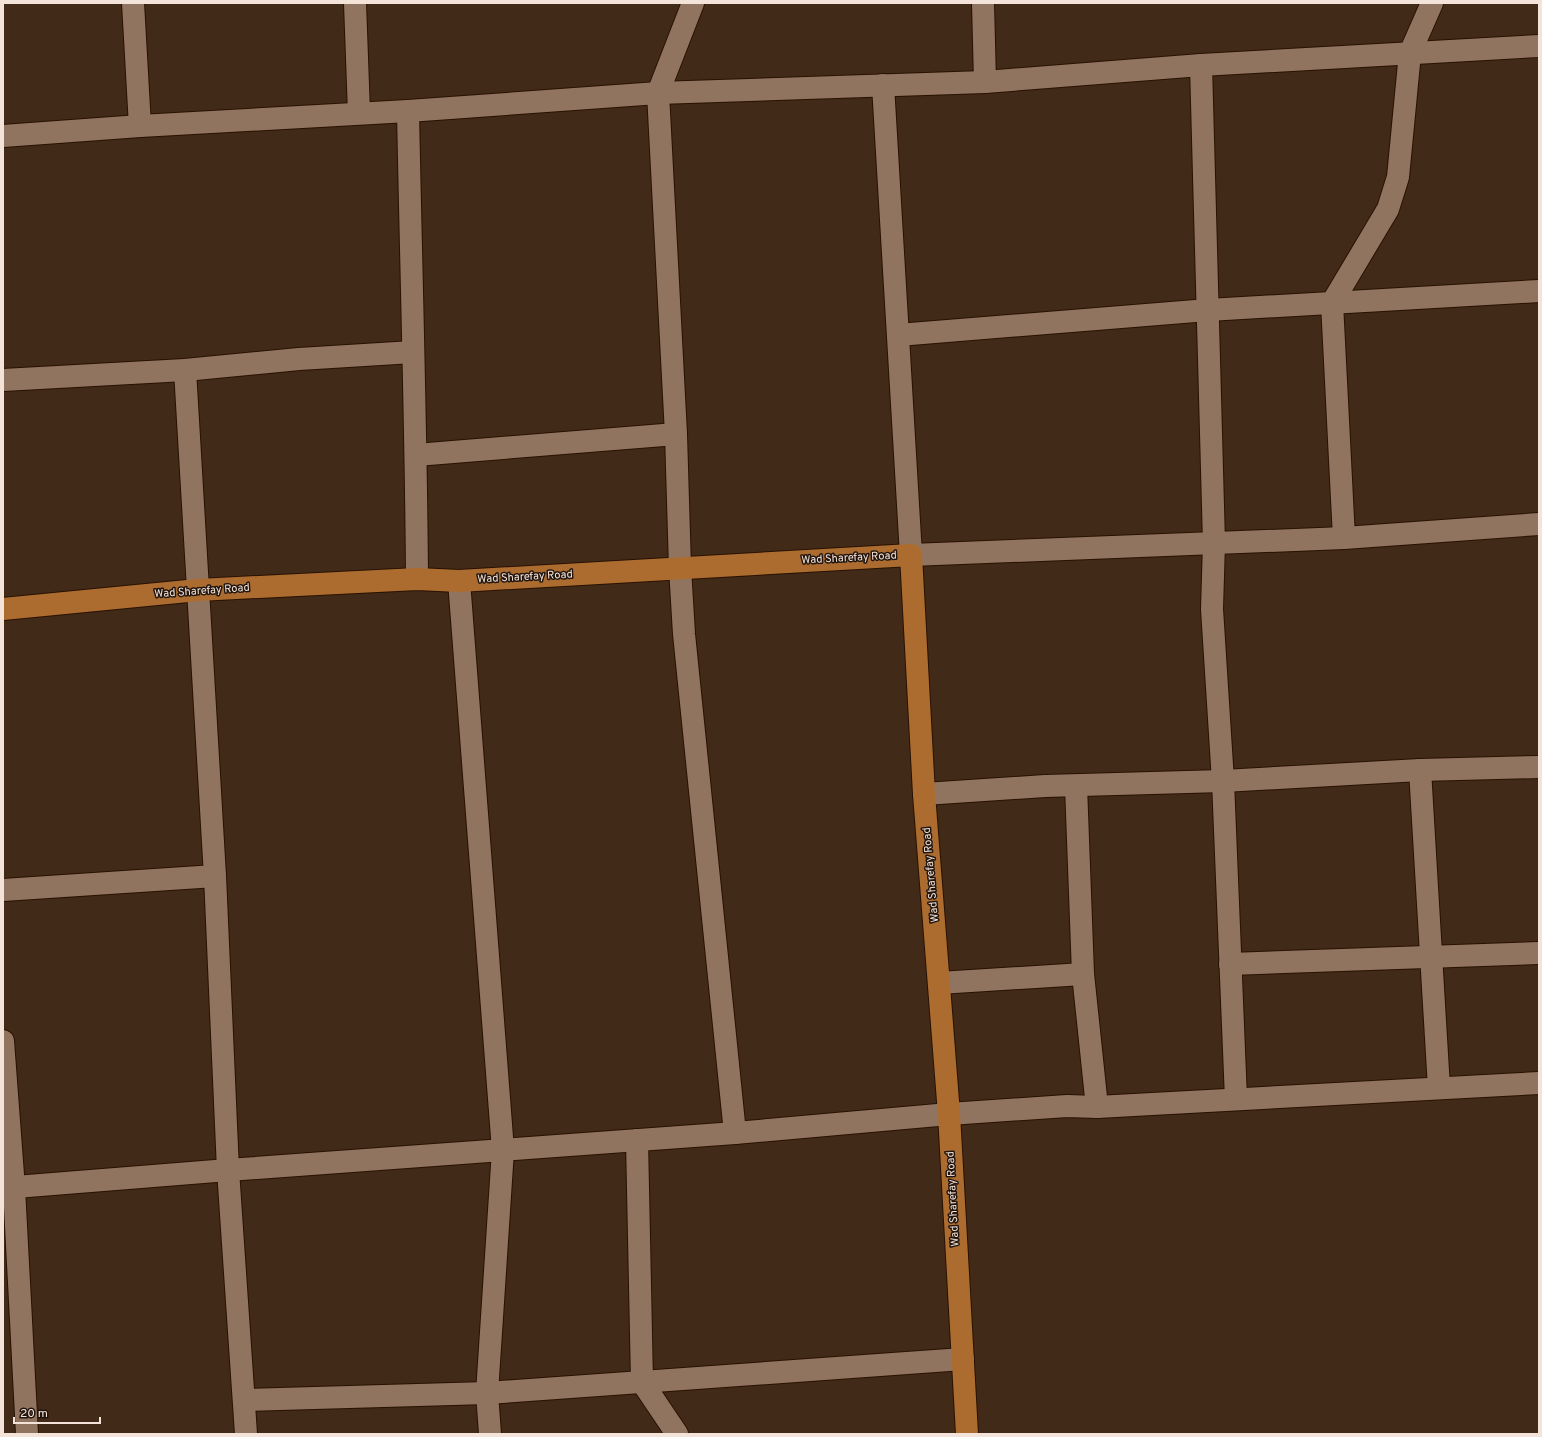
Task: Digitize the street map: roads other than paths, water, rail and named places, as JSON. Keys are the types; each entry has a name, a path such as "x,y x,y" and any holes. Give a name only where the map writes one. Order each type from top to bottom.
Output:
{"main road":[{"name":"Wad Sharefay Road","path":"3,609 198,590 417,579 459,580 911,555 924,794 948,1114 967,1434"}],"street":[{"path":"133,3 140,126"},
{"path":"355,3 359,114"},
{"path":"693,3 658,92 676,434 680,568 684,634 735,1133"},
{"path":"983,3 984,82"},
{"path":"1344,538 1332,303 1388,210 1398,177 1410,53 1432,3"},
{"path":"3,136 140,126 408,111 658,92 984,82 1201,64 1539,46"},
{"path":"1201,64 1214,543 1212,610 1223,781 1236,1099"},
{"path":"883,85 911,555 1344,538 1539,524"},
{"path":"408,111 416,455 417,579"},
{"path":"898,335 1208,310 1539,292"},
{"path":"3,380 185,370 299,359 413,352"},
{"path":"185,370 215,876 228,1170 246,1434"},
{"path":"416,455 676,434"},
{"path":"459,580 503,1150 487,1394 490,1434"},
{"path":"924,794 1045,786 1223,781 1420,770 1539,767"},
{"path":"1420,770 1439,1088"},
{"path":"1076,786 1083,974 1097,1107"},
{"path":"3,890 215,876"},
{"path":"1230,964 1539,953"},
{"path":"939,983 1083,974"},
{"path":"3,1041 8,1188 27,1434"},
{"path":"8,1188 228,1170 735,1133 948,1114 1067,1106 1097,1107 1539,1083"},
{"path":"637,1140 642,1382 677,1434"},
{"path":"244,1400 487,1394 963,1359"}]}
